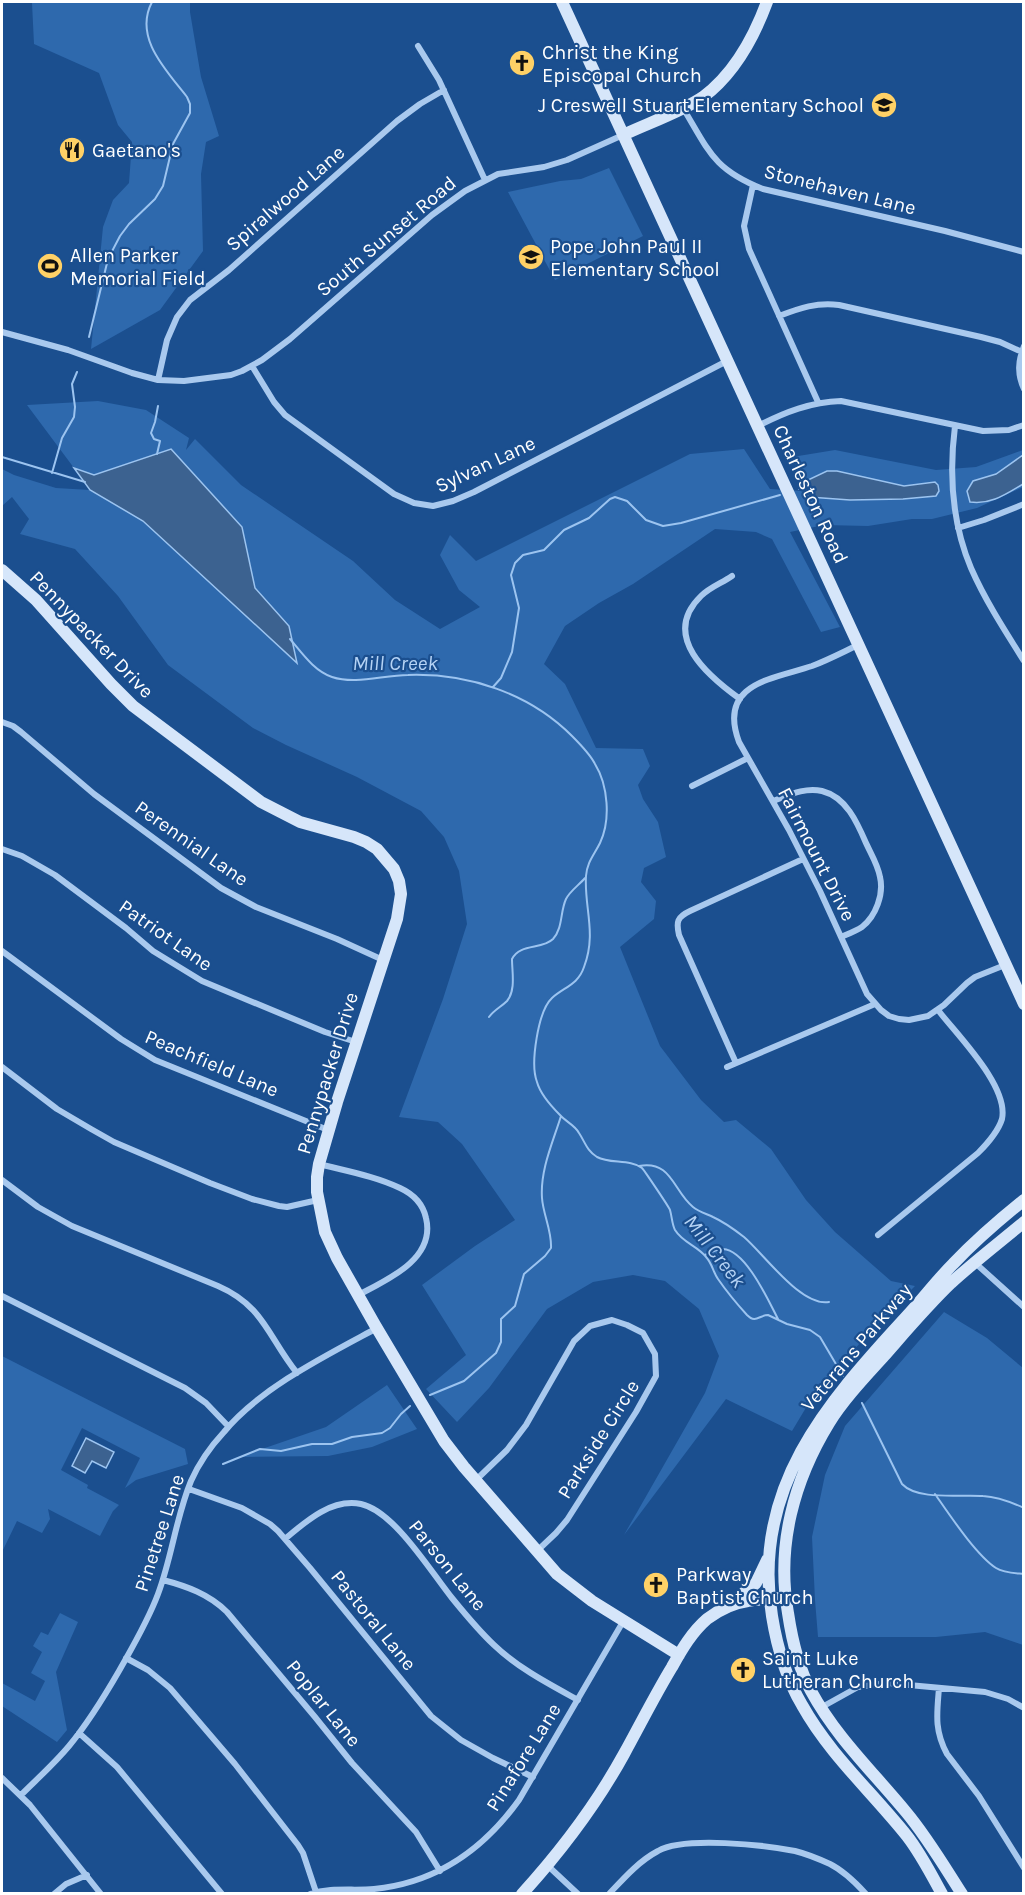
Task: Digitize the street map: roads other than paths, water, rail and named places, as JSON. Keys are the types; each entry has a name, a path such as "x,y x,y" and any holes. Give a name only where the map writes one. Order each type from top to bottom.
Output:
{"street":[{"name":"Charleston Road","path":"562,2 1023,1002"},
{"path":"623,135 703,97 734,66 751,37 767,2"},
{"path":"418,46 444,90 485,180"},
{"name":"Spiralwood Lane","path":"158,380 167,340 177,317 190,300 229,270 397,121 444,90"},
{"name":"Stonehaven Lane","path":"683,107 705,146 722,167 753,185 1023,252"},
{"name":"South Sunset Road","path":"2,332 45,343 158,380 184,381 231,375 252,366 290,339 443,206 465,191 498,174 544,167 567,160 623,135"},
{"path":"753,185 745,215 749,249 818,402"},
{"path":"779,316 806,306 827,303 1000,342 1022,349 1018,365 1023,388"},
{"name":"Sylvan Lane","path":"252,366 274,402 290,420 394,494 414,503 433,506 474,492 727,361"},
{"path":"758,426 796,408 818,402 841,401 983,431 1023,426"},
{"path":"955,426 952,462 954,505 958,528 977,581 1023,661"},
{"path":"958,528 1023,504"},
{"name":"Pennypacker Drive","path":"2,570 52,617 133,706 261,802 300,822 366,842 382,854 394,869 401,894 397,919 319,1164 318,1200 321,1219 330,1245 444,1441 536,1551 568,1584 679,1655"},
{"path":"732,576 710,588 695,602 690,610 685,629 690,648 699,664 740,699 764,679 813,665 858,645"},
{"name":"Fairmount Drive","path":"740,699 735,714 736,732 804,859 867,994 875,1004 889,1016 899,1019 918,1018 938,1010 975,977 1005,965"},
{"name":"Perennial Lane","path":"2,722 21,732 94,794 221,888 256,907 383,960"},
{"path":"692,786 748,758"},
{"path":"773,801 803,790 822,791 840,800 852,815 880,876 880,897 868,921 841,937"},
{"name":"Patriot Lane","path":"2,849 22,856 55,875 153,951 202,981 356,1042"},
{"path":"736,1063 679,935 678,919 690,911 804,859"},
{"name":"Peachfield Lane","path":"2,951 121,1039 155,1060 328,1130"},
{"path":"727,1067 875,1004"},
{"path":"878,1235 978,1153 992,1137 1002,1118 1003,1107 997,1086 938,1010"},
{"path":"2,1067 57,1109 114,1142 210,1183 252,1199 279,1206 287,1207 318,1200"},
{"path":"319,1164 380,1180 400,1188 417,1200 426,1217 427,1237 418,1255 404,1268 358,1295"},
{"path":"2,1180 38,1207 67,1223 239,1296 256,1311 297,1373"},
{"name":"Veterans Parkway","path":"942,1893 908,1838 832,1750 802,1705 781,1655 770,1600 770,1551 776,1513 783,1490 796,1460 824,1412 868,1359 965,1252 1023,1200"},
{"name":"Veterans Parkway","path":"962,1893 920,1830 843,1740 812,1691 796,1651 786,1596 785,1550 795,1495 802,1475 830,1422 843,1404 920,1315 953,1282 1023,1222"},
{"path":"965,1252 1023,1307"},
{"path":"2,1296 185,1388 207,1403 228,1426"},
{"name":"Parkside Circle","path":"476,1480 514,1442 573,1341 590,1326 612,1320 627,1324 643,1333 655,1354 656,1376 636,1412 567,1520 536,1551"},
{"name":"Pinetree Lane","path":"21,1795 54,1763 79,1733 103,1699 126,1658 152,1608 189,1489 199,1466 228,1426 252,1403 297,1373 377,1328"},
{"name":"Pastoral Lane","path":"189,1489 252,1512 270,1524 285,1539 431,1716 461,1740 532,1777"},
{"name":"Parson Lane","path":"285,1539 314,1515 332,1507 350,1503 378,1511 394,1525 452,1599 496,1647 516,1664 578,1700"},
{"path":"522,1893 573,1834 599,1795 679,1655 697,1629 756,1583 770,1551"},
{"name":"Poplar Lane","path":"162,1580 191,1589 212,1600 227,1612 352,1764 417,1832 440,1871"},
{"path":"727,1607 748,1601 770,1600 786,1596"},
{"name":"Pinafore Lane","path":"313,1893 396,1886 425,1878 440,1871 474,1848 493,1832 510,1812 532,1777 624,1620"},
{"path":"126,1658 163,1681 235,1764 303,1853 313,1893"},
{"path":"822,1707 858,1687 887,1683 997,1695 1023,1708"},
{"path":"939,1688 936,1718 941,1743 994,1818 1023,1868"},
{"path":"79,1733 117,1767 222,1893"},
{"path":"2,1778 21,1795 101,1893"},
{"path":"609,1893 635,1867 658,1850 689,1843 756,1846 798,1852 841,1870 866,1893"},
{"path":"547,1864 578,1893"},
{"path":"54,1893 66,1884 87,1875"}],"waterway":[{"path":"89,337 108,259 129,224 155,199 163,186 173,144 190,113 187,97 162,65 149,41 147,15 152,2"},
{"path":"52,473 62,438 74,417 72,384 77,372"},
{"path":"157,454 160,441 154,439 151,433 158,406"},
{"name":"Mill Creek","path":"2,457 85,482"},
{"path":"799,489 806,487"},
{"path":"493,687 501,678 512,652 519,608 511,575 515,563 523,555 544,550 564,530 589,518 615,497 627,501 646,520 663,526 780,495"},
{"name":"Mill Creek","path":"290,639 309,661 332,677 360,680 399,675 431,675 475,682 496,689 537,708 555,721 585,749 603,782 607,813 600,843 587,871 590,943 584,967 578,978 552,998 543,1014 534,1063 539,1086 553,1108 577,1130 594,1155 602,1159 632,1163 642,1168 670,1210 675,1230 703,1253 718,1279 750,1318 755,1319 768,1315 787,1324 810,1330 820,1337 843,1376"},
{"path":"489,1017 507,1001 512,992 512,959 520,951 543,945 553,939 558,930 566,899 585,878"},
{"path":"430,1395 464,1381 496,1353 501,1342 501,1319 515,1306 524,1274 551,1248 542,1188 548,1156 561,1116"},
{"path":"639,1166 650,1165 665,1172 693,1207 721,1221 744,1237 795,1288 818,1301 829,1302"},
{"path":"705,1255 723,1249 740,1258 756,1278 778,1319"},
{"name":"Mill Creek","path":"862,1403 902,1484 909,1489 929,1495 989,1497 1024,1508"},
{"path":"223,1464 260,1449 281,1451 312,1444 332,1444 352,1437 382,1433 390,1428 410,1406"},
{"path":"935,1494 963,1534 988,1562 1002,1571 1024,1574"}],"place":[{"name":"Christ the King Episcopal Church","path":"522,63"},
{"name":"J Creswell Stuart Elementary School","path":"884,105"},
{"name":"Gaetano's","path":"72,150"},
{"name":"Pope John Paul II Elementary School","path":"531,257"},
{"name":"Allen Parker Memorial Field","path":"50,266"},
{"name":"Parkway Baptist Church","path":"656,1585"},
{"name":"Saint Luke Lutheran Church","path":"743,1670"}]}
